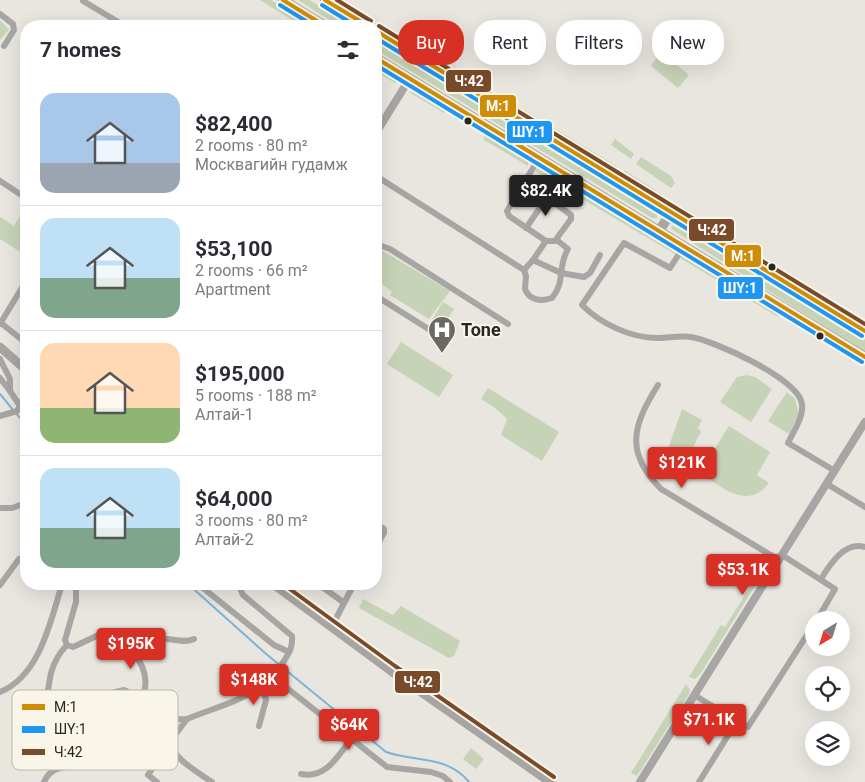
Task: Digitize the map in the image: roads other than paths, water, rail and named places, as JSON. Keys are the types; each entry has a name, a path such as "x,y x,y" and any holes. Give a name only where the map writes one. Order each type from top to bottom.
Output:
{"highway":[{"path":"283,0 315,20"},
{"path":"324,0 358,20"},
{"path":"382,35 865,331"},
{"path":"382,62 865,357"},
{"path":"659,231 671,213"}],"main road":[{"path":"0,347 20,365"},
{"path":"281,590 331,628 550,782"}],"street":[{"path":"83,1 116,20"},
{"path":"0,14 13,24 14,30 4,46"},
{"path":"382,122 410,78"},
{"path":"539,158 507,211 509,216 546,241 558,241 568,249 562,258 561,282 552,298 539,300 527,295 524,270 546,241"},
{"path":"382,180 524,270"},
{"path":"0,181 20,194"},
{"path":"526,228 546,199 551,200 571,216 571,219 557,238 558,241"},
{"path":"684,246 670,268 624,243 582,305 625,332 654,338 689,336 709,341 736,352 768,371 793,388 800,396 802,404 799,419 788,443 835,471"},
{"path":"382,246 390,249 508,324"},
{"path":"533,260 561,273 584,277 590,273 600,255"},
{"path":"20,291 0,323 20,338"},
{"path":"382,300 430,330"},
{"path":"0,359 10,379 12,394 20,403"},
{"path":"0,378 20,406 17,411 0,416"},
{"path":"658,385 640,418 636,433 636,449 647,475 661,489 833,587 835,591 822,611"},
{"path":"640,782 865,422"},
{"path":"827,484 865,507"},
{"path":"0,508 12,508 20,505"},
{"path":"821,579 832,561 850,548 865,547"},
{"path":"0,585 19,559"},
{"path":"0,692 19,680 37,654 50,626 60,590"},
{"path":"76,590 76,602 64,640 67,645 73,647 105,632 111,633 134,653 146,676 143,690"},
{"path":"205,590 288,654"},
{"path":"178,720 187,719 263,687 273,677 288,654 292,636 243,595 241,590"},
{"path":"326,590 343,602"},
{"path":"331,628 350,590"},
{"path":"694,695 746,727 750,725 805,638"},
{"path":"134,653 150,642 164,639 184,642 194,639"},
{"path":"49,690 51,675 58,654 67,645"},
{"path":"273,677 387,767 431,772 443,776 450,782"},
{"path":"259,726 266,700 263,687"},
{"path":"178,730 187,719"},
{"path":"699,782 737,721"},
{"path":"301,774 314,774 327,769 351,739"},
{"path":"178,755 183,762 212,782"},
{"path":"44,782 48,775 55,770"},
{"path":"151,770 148,775 157,782"}],"waterway":[{"path":"0,394 13,410"},
{"path":"16,413 20,418"},
{"path":"195,590 265,653 386,752 441,763 460,773 469,782"}],"place":[{"name":"Tone","path":"442,354"}]}
